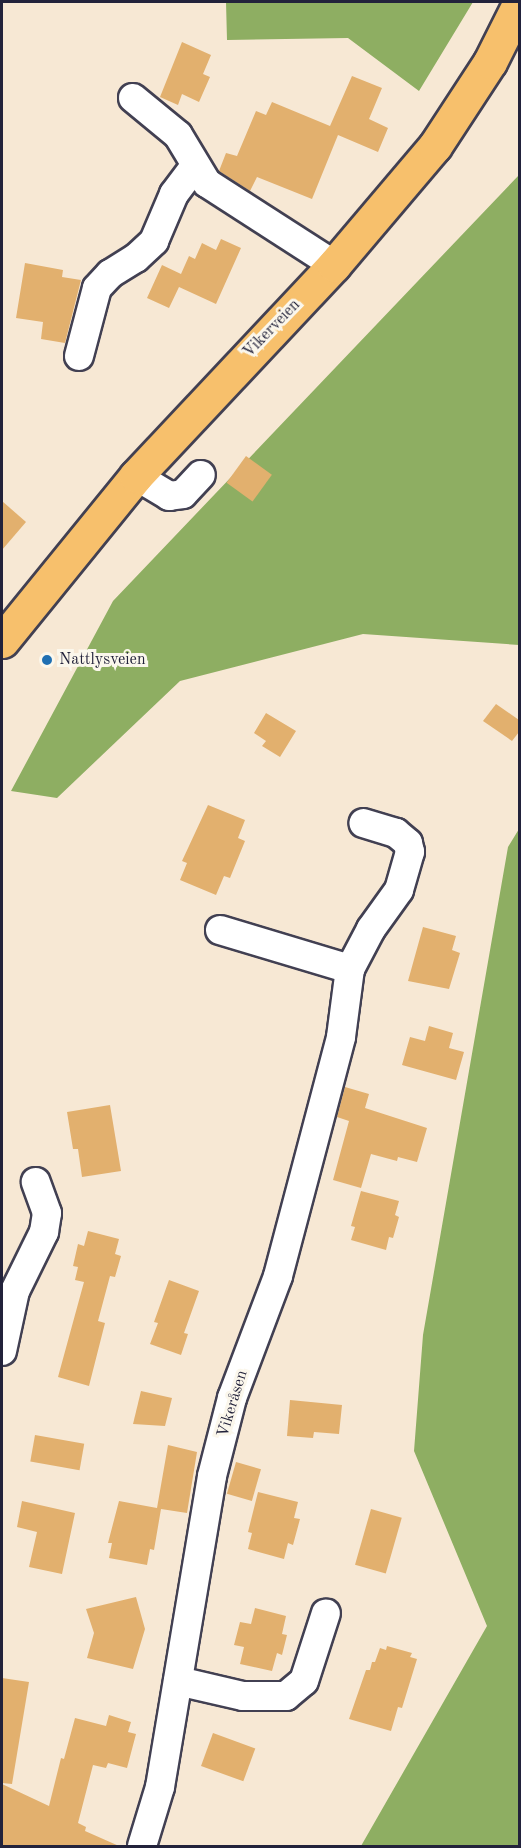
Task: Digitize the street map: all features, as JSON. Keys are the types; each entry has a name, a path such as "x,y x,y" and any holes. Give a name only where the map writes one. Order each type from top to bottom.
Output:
{"main road":[{"name":"Vikerveien","path":"2,641 135,476 334,265 435,146 490,62 519,2"}],"street":[{"path":"133,98 178,135 207,183 282,229 334,265"},
{"path":"79,356 97,288 110,274 136,258 154,241 174,194 195,166"},
{"path":"135,476 169,496 183,494 201,475"},
{"path":"220,930 350,969 371,929 399,890 410,852 408,843 396,833 363,823"},
{"name":"Vikeråsen","path":"142,1846 160,1787 212,1476 232,1398 278,1276 341,1037 350,969"},
{"path":"2,1352 15,1291 44,1232 47,1213 36,1182"},
{"path":"178,1681 243,1696 286,1696 304,1681 326,1613"}],"green space":[{"path":"226,2 473,2 419,91 348,38 227,40"},
{"path":"519,175 519,645 363,634 180,681 57,798 11,791 113,601"},
{"path":"519,829 519,1846 361,1846 487,1626 414,1451 423,1335 508,847"}],"building":[{"path":"182,42 211,55 203,74 210,77 199,102 182,94 178,105 160,97"},
{"path":"352,76 382,88 369,119 388,128 378,152 338,135 312,199 257,177 250,191 219,171 226,153 237,156 256,111 266,115 272,102 330,126"},
{"path":"221,239 241,248 216,304 179,287 169,308 147,298 162,265 181,274 189,256 195,259 202,243 216,250"},
{"path":"25,263 63,270 62,277 81,280 65,343 41,339 43,322 16,318"},
{"path":"246,456 272,475 252,502 227,483"},
{"path":"2,501 26,522 2,550"},
{"path":"496,704 519,720 519,732 512,741 483,721"},
{"path":"266,713 296,731 280,757 262,746 266,741 254,733"},
{"path":"208,805 245,820 238,838 245,841 230,878 224,876 216,895 180,880 187,863 182,861"},
{"path":"423,927 456,936 452,950 460,953 449,989 408,981"},
{"path":"429,1026 453,1033 449,1048 464,1052 456,1080 402,1065 410,1037 425,1041"},
{"path":"345,1087 369,1094 365,1108 427,1128 417,1162 398,1157 397,1161 371,1154 361,1188 333,1180 349,1121 337,1117"},
{"path":"110,1105 121,1171 82,1177 78,1149 73,1149 67,1112"},
{"path":"361,1191 399,1201 395,1215 399,1217 393,1238 389,1237 386,1250 351,1240 355,1227 351,1226"},
{"path":"88,1231 119,1239 115,1254 121,1256 115,1277 110,1276 98,1321 105,1323 89,1386 58,1377 84,1282 75,1280 78,1267 73,1266 78,1244 84,1246"},
{"path":"169,1280 199,1291 184,1333 188,1334 181,1355 150,1344 158,1323 154,1322"},
{"path":"141,1391 172,1398 165,1426 133,1424"},
{"path":"290,1400 342,1405 339,1434 314,1432 313,1438 287,1436"},
{"path":"35,1435 84,1444 80,1470 30,1462"},
{"path":"168,1445 197,1452 187,1513 161,1509 154,1550 150,1549 147,1565 109,1558 112,1543 108,1543 119,1501 157,1508"},
{"path":"236,1462 261,1469 252,1501 227,1494"},
{"path":"258,1492 298,1502 294,1518 300,1519 293,1545 288,1543 284,1559 248,1549 252,1533 248,1532"},
{"path":"22,1501 75,1513 62,1574 29,1567 37,1532 17,1527"},
{"path":"371,1509 402,1518 386,1574 355,1565"},
{"path":"136,1597 145,1629 133,1669 87,1658 94,1633 86,1609"},
{"path":"255,1608 286,1616 282,1634 287,1635 282,1655 277,1653 272,1671 240,1664 244,1647 234,1645 240,1622 251,1624"},
{"path":"387,1646 412,1653 410,1657 417,1659 402,1708 398,1707 391,1731 349,1719 366,1670 370,1670 380,1648 386,1650"},
{"path":"2,1678 29,1682 12,1784 2,1783"},
{"path":"109,1715 131,1722 128,1732 136,1734 127,1768 108,1763 106,1768 93,1765 78,1823 86,1827 85,1831 119,1846 2,1846 2,1784 49,1806 61,1758 64,1759 75,1718 106,1726"},
{"path":"213,1733 255,1748 243,1781 201,1766"}],"place":[{"name":"Nattlysveien","path":"47,660"}]}
